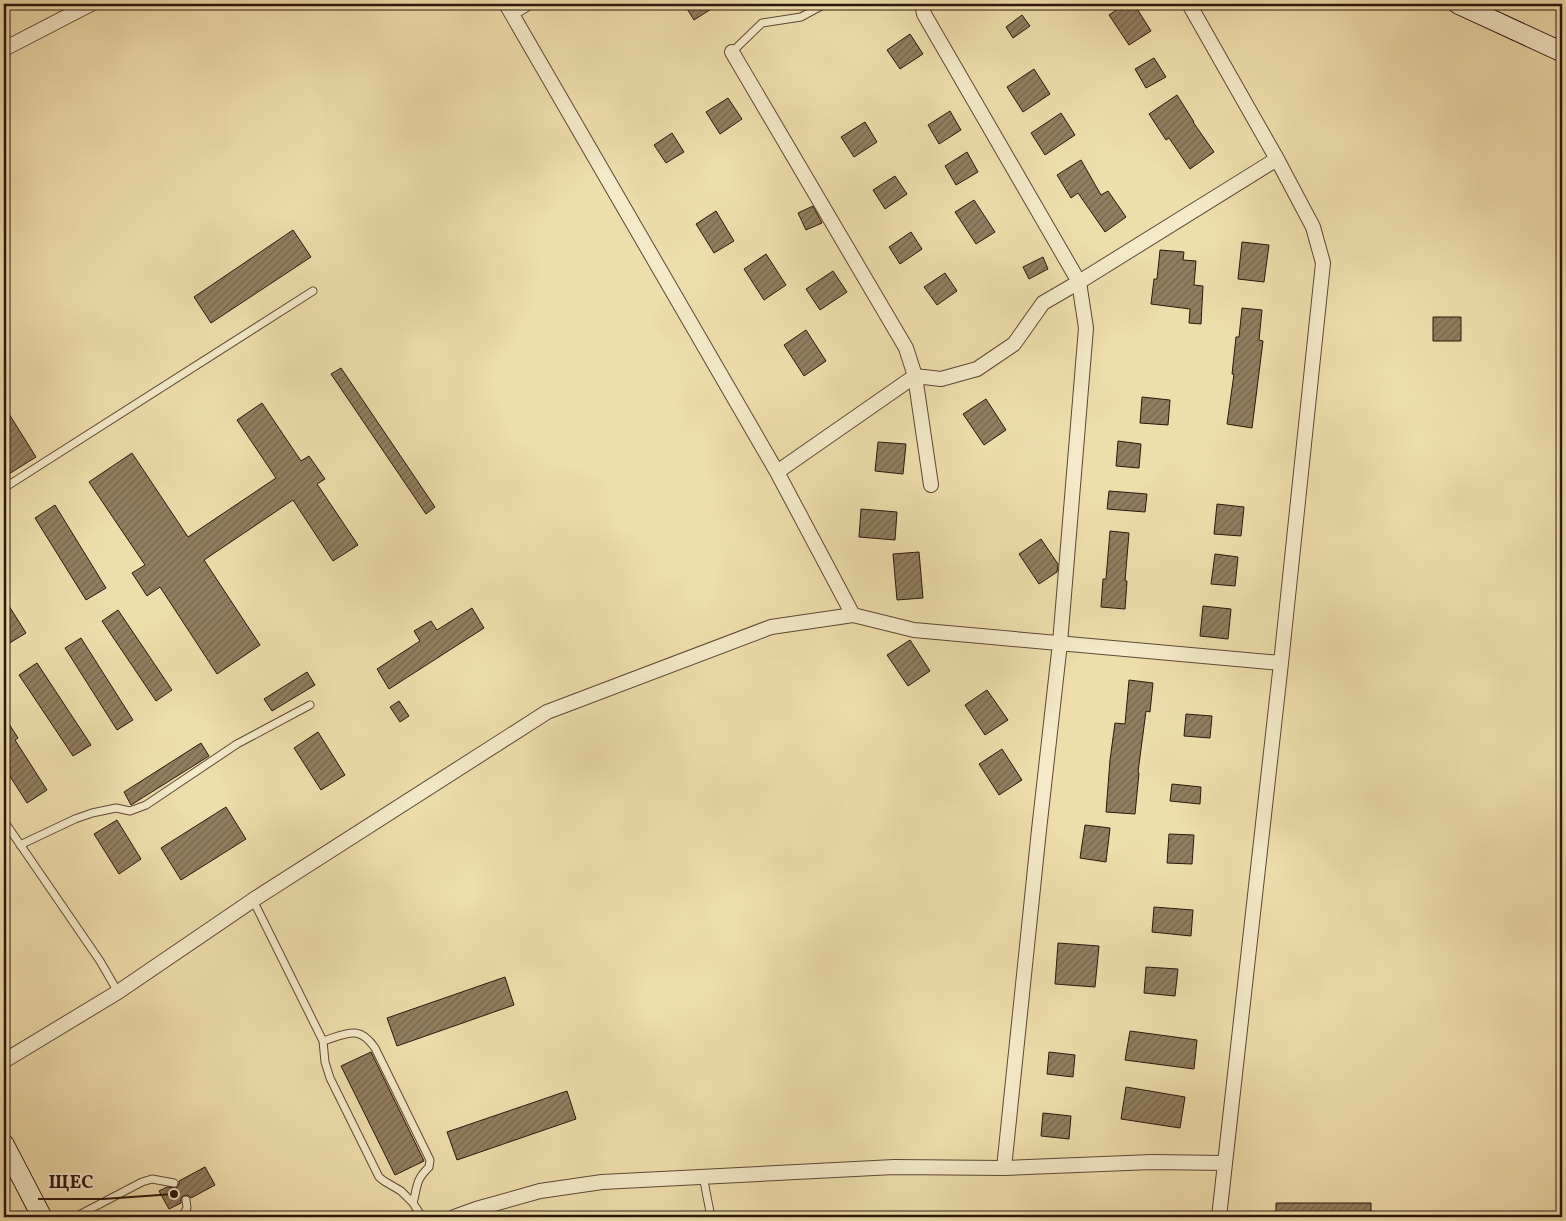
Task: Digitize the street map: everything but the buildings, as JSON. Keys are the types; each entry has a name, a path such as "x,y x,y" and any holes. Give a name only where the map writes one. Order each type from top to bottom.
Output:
{"street":[{"path":"526,4 508,8 777,472 854,615"},
{"path":"922,4 924,14 1079,282 1086,328 1060,643 1004,1168"},
{"path":"1189,4 1278,159 1313,227 1323,263 1281,663 1219,1217"},
{"path":"1458,4 1562,52"},
{"path":"4,49 84,5"},
{"path":"732,52 906,348 915,376 931,485"},
{"path":"777,472 915,376 941,379 976,370 1014,344 1043,303 1278,159"},
{"path":"4,1061 118,992 254,900 547,712 770,627 854,615 914,630 1281,663"},
{"path":"4,1144 42,1217"},
{"path":"454,1217 540,1191 602,1182 894,1167 1004,1168 1152,1162 1225,1163"}],"lane":[{"path":"732,52 762,23 801,18 825,4"},
{"path":"4,488 312,291"},
{"path":"20,845 92,813 116,808 130,811 146,805 237,744 310,705"},
{"path":"4,821 100,961 118,992"},
{"path":"254,900 323,1041 325,1062 330,1078 379,1177 401,1191 413,1203 422,1217"},
{"path":"323,1041 357,1032 368,1038 375,1048 430,1160 429,1167 421,1175 416,1186 413,1203"},
{"path":"703,1176 711,1217"},
{"path":"75,1217 142,1182 152,1179 174,1183"},
{"path":"182,1217 187,1208 186,1200"}],"place":[{"name":"ЩЕС","path":"174,1194"}]}
